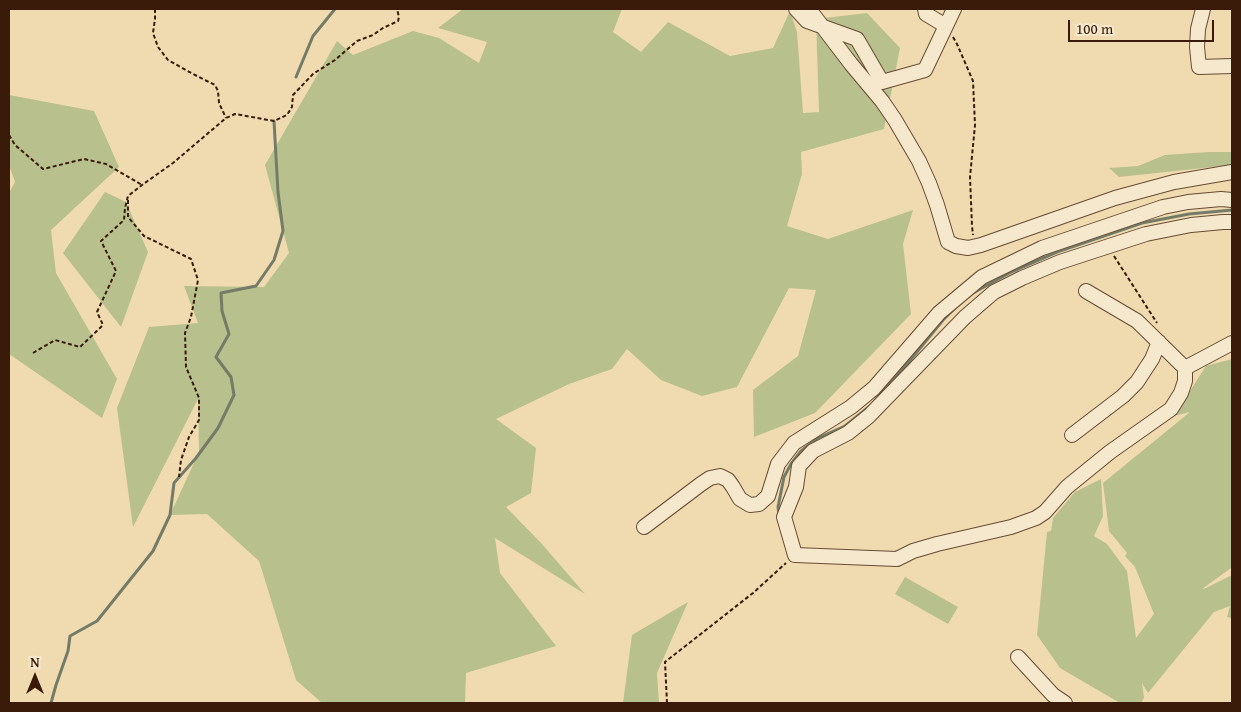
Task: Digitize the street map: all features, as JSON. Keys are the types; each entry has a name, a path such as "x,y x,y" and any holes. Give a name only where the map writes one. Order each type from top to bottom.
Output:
{"street":[{"path":"796,9 807,21 857,39 882,82 925,70 954,9"},
{"path":"809,9 895,120 911,147 928,183 948,242 956,246 968,248 982,245 1115,198 1174,182 1232,172"},
{"path":"926,9 926,14 946,26"},
{"path":"1203,9 1198,29 1199,67 1232,66"},
{"path":"1086,291 1153,328 1159,342 1185,368 1185,381 1181,393 1171,409 1110,452 1067,487 1045,512 1036,518 1011,527 913,551 897,560 795,555 784,517 778,464 794,443 851,408 874,388 939,313 982,276 1042,248 1163,206 1221,199 1232,200"},
{"path":"644,527 710,478 720,476 728,480 740,499 750,505 759,504 782,488 813,451 848,433 869,416 965,317 994,292 1060,262 1146,234 1190,226 1232,222"},
{"path":"1072,435 1123,396 1137,382 1152,360 1159,342"},
{"path":"1185,368 1232,343"},
{"path":"1018,657 1053,695 1065,703"}],"path":[{"path":"155,9 153,33 158,47 168,60 215,85 218,91 219,103 226,118"},
{"path":"33,353 56,340 80,347 103,324 97,312 116,271 101,241 124,220 128,196 173,163 226,118 235,114 274,121 287,115 292,107 293,95 313,74 357,41 373,35 382,28 398,21 397,9"},
{"path":"946,26 957,44 973,81 976,125 970,177 973,234"},
{"path":"9,135 15,145 43,168 84,159 106,164 142,184"},
{"path":"128,196 128,216 133,223 144,236 192,259 198,280 192,317 185,333 186,367 198,398 198,420 189,437 181,460 179,477"},
{"path":"1108,246 1153,328"},
{"path":"667,703 665,662 754,593 795,555"}],"green space":[{"path":"463,9 622,9 613,32 641,52 668,22 730,56 773,48 790,11 797,32 803,113 819,112 816,19 867,13 900,48 884,129 801,152 802,174 787,226 828,239 913,210 903,244 911,314 815,413 754,437 753,390 798,356 816,290 789,288 737,387 702,396 661,380 627,349 612,369 569,384 496,419 536,448 531,493 506,507 542,544 585,594 495,538 500,573 556,646 466,673 465,703 322,703 296,680 259,561 207,514 170,515 199,452 198,399 133,527 117,408 149,327 198,323 184,286 264,287 289,253 265,165 337,41 353,55 413,31 439,38 479,63 487,42 438,28"},
{"path":"9,95 94,111 119,167 51,230 56,273 117,379 102,418 9,354 9,193 15,182 9,165"},
{"path":"1232,152 1232,165 1119,177 1109,168 1138,166 1165,155"},
{"path":"105,192 126,202 148,252 121,327 63,253"},
{"path":"1232,359 1232,564 1231,568 1202,589 1232,575 1232,618 1227,617 1230,606 1214,612 1148,693 1142,683 1144,698 1141,703 1120,703 1060,668 1037,635 1047,532 1051,531 1053,518 1075,492 1101,479 1103,516 1094,536 1107,544 1127,571 1136,638 1154,614 1135,567 1125,556 1127,553 1109,531 1103,483 1190,412 1174,416 1206,366"},
{"path":"905,577 958,607 948,624 895,594"},
{"path":"688,602 657,673 659,703 623,703 632,635"}],"waterway":[{"path":"296,77 313,36 335,9"},
{"path":"51,703 68,651 70,636 97,621 153,551 170,515 174,483 196,458 218,428 234,395 231,377 216,357 229,334 222,311 221,293 256,286 274,260 283,231 278,192 274,121"},
{"path":"973,293 1011,272 1057,252 1142,223 1189,214 1232,210"},
{"path":"874,402 955,308"},
{"path":"779,514 778,507 784,477 801,451 818,438 845,426 870,406"}]}
